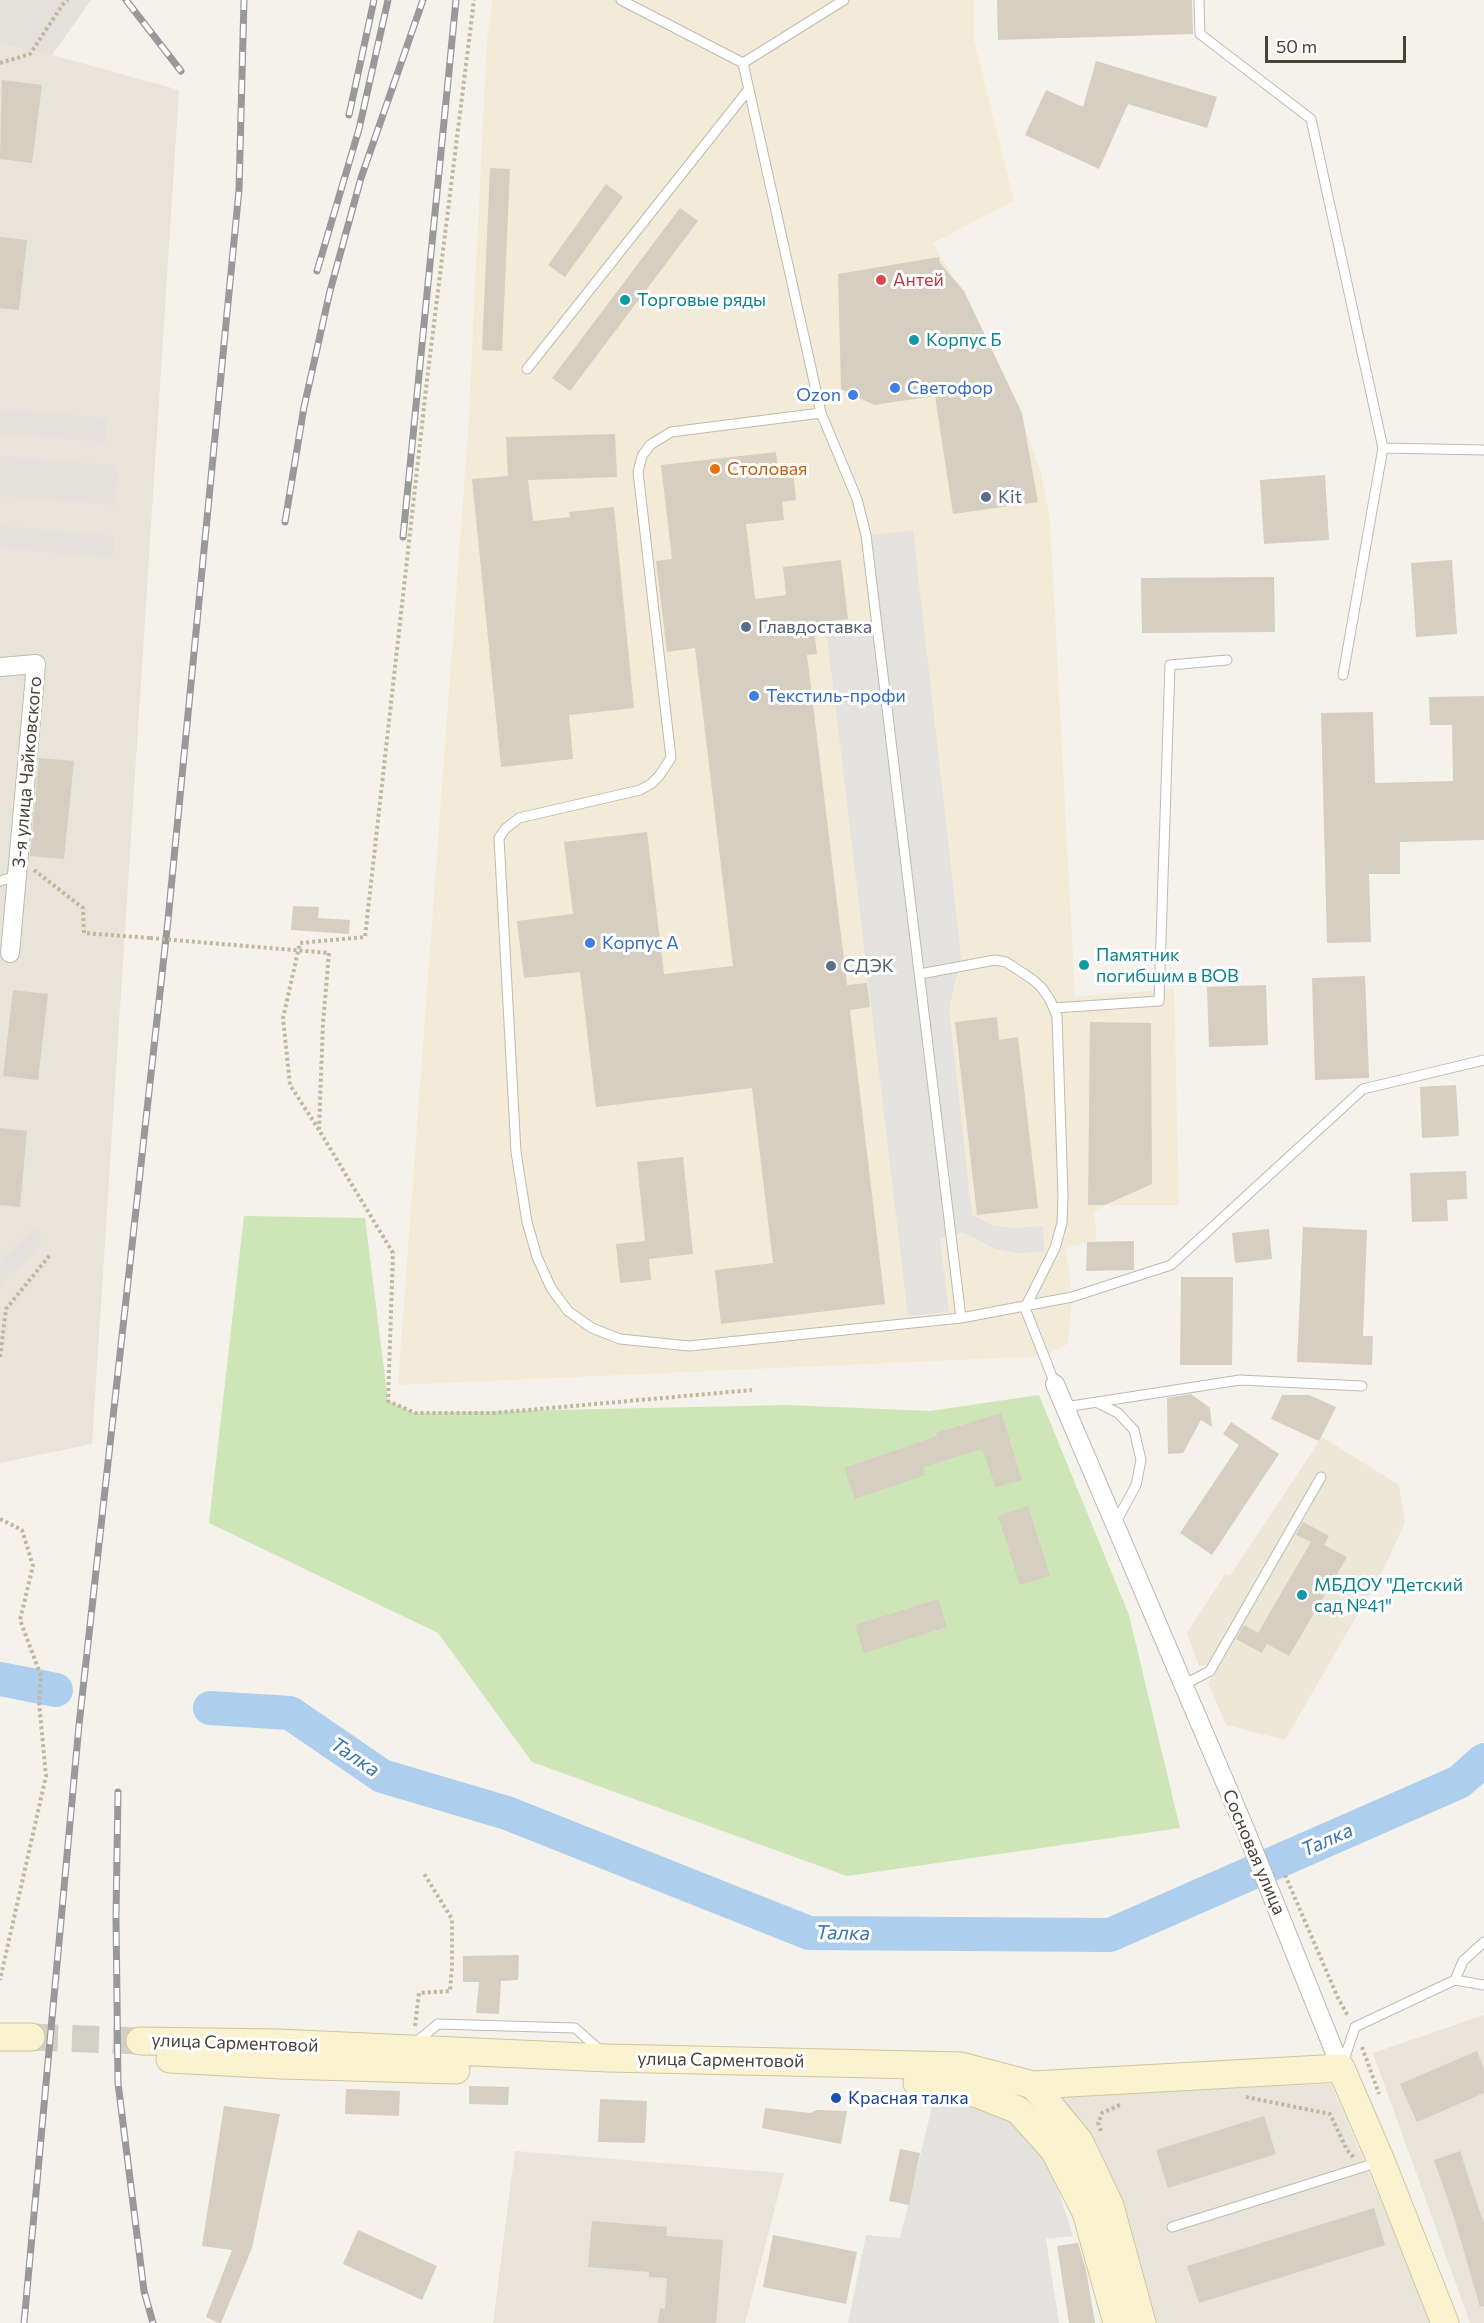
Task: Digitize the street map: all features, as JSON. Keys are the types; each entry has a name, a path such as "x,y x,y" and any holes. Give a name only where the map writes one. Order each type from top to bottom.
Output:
{"main road":[{"path":"0,2037 31,2045 0,2053"},
{"name":"улица Сарментовой","path":"280,2054 410,2042 608,2058 961,2066 1033,2085 1341,2068"},
{"name":"улица Сарментовой","path":"140,2049 952,2084 1018,2110 1054,2150 1086,2212 1117,2323"},
{"name":"Сосновая улица","path":"1341,2068 1372,2163 1445,2323"},
{"path":"1033,2085 1079,2141 1110,2206 1142,2323"}],"street":[{"name":"3-я улица Чайковского","path":"0,667 36,664 5,954"},
{"name":"Сосновая улица","path":"1055,1384 1245,1829 1341,2068"}],"lane":[{"path":"621,0 743,63 821,413 857,499 866,535 962,1318"},
{"path":"743,63 844,0"},
{"path":"1199,0 1200,34 1311,119 1383,448 1343,675"},
{"path":"527,369 749,89"},
{"path":"821,413 671,432 650,445 642,456 638,472 671,758 659,776 651,784 639,790 519,818 505,829 499,838 518,1164 527,1222 537,1257 551,1288 568,1311 592,1328 620,1339 689,1346 962,1318 1072,1298 1171,1265 1363,1089 1484,1060"},
{"path":"1383,448 1484,450"},
{"path":"1054,1008 1159,1001 1170,665 1227,660"},
{"path":"920,974 995,960 1006,962 1032,978 1050,1000 1057,1016 1062,1223 1055,1248 1025,1308 1055,1384"},
{"path":"1065,1407 1240,1380 1362,1386"},
{"path":"1098,1403 1118,1413 1134,1430 1141,1460 1136,1485 1115,1524"},
{"path":"1183,1685 1210,1671 1321,1477"},
{"path":"1455,1980 1463,1961 1484,1942"},
{"path":"1341,2068 1355,2027 1455,1980 1484,1985"},
{"path":"1172,2227 1372,2163"}],"path":[{"path":"0,63 30,54 68,0"},
{"path":"474,0 429,369 365,937 300,943 283,1018 290,1084 393,1253 388,1401 415,1413 494,1413 752,1390"},
{"path":"12,872 83,908 84,933 329,953 323,1023 319,1130"},
{"path":"0,1357 6,1310 50,1255"},
{"path":"0,1519 22,1530 33,1566 20,1620 41,1676 39,1702 46,1776 0,1980"},
{"path":"410,2042 419,1993 450,1991 452,1967 452,1919 423,1872"},
{"path":"1239,2097 1330,2114 1347,2150 1372,2163"},
{"path":"1103,2139 1098,2123 1102,2113 1131,2100"}],"shaded area":[{"path":"0,0 91,0 52,55 0,44"},
{"name":"Текстиль-профи","path":"493,0 974,0 974,40 1014,201 933,243 964,296 1016,402 1041,473 1050,521 1075,997 1174,989 1179,1205 1105,1205 1094,1213 1097,1242 1087,1242 1066,1248 1072,1297 1068,1344 1043,1356 398,1385 468,433 487,38"},
{"path":"0,44 52,55 179,90 92,1444 0,1463"},
{"path":"0,409 107,418 105,442 0,433"},
{"path":"0,456 118,466 115,505 0,496"},
{"path":"0,526 115,536 113,558 0,548"},
{"path":"913,530 961,956 949,1009 972,1215 994,1226 1016,1228 1043,1226 1044,1252 1016,1253 993,1248 963,1232 940,1239 949,1312 908,1316 826,627 881,619 871,535"},
{"path":"36,1227 42,1241 25,1261 3,1280 0,1287 0,1261"},
{"path":"1322,1437 1399,1485 1405,1523 1382,1572 1285,1740 1226,1725 1208,1683 1212,1676 1208,1666 1199,1666 1187,1633 1225,1574 1230,1576"},
{"path":"1484,2015 1484,2323 1470,2323 1373,2053"},
{"path":"1331,2084 1433,2323 1156,2323 1118,2197 1056,2095"},
{"path":"934,2099 980,2105 1006,2118 1027,2136 1053,2174 1073,2236 1046,2239 1059,2323 848,2323 866,2235 900,2238"},
{"path":"515,2151 784,2173 745,2323 493,2323"}],"green space":[{"path":"244,1216 365,1218 388,1401 415,1413 787,1405 930,1411 1039,1395 1129,1615 1180,1828 847,1876 532,1762 438,1633 209,1523"}],"building":[{"path":"997,0 1192,0 1193,34 998,40"},
{"path":"1096,61 1217,97 1207,128 1128,104 1099,169 1025,135 1046,90 1083,107"},
{"path":"2,80 42,85 32,163 0,159"},
{"path":"490,168 510,169 502,351 482,350"},
{"path":"606,184 623,197 565,277 548,265"},
{"name":"Торговые ряды","path":"680,208 698,221 570,391 552,378"},
{"path":"0,237 27,240 19,310 0,308"},
{"name":"Корпус Б","path":"939,257 940,263 964,291 1022,413 1038,502 953,514 935,396 874,405 841,389 838,274"},
{"path":"615,434 617,477 528,480 533,521 570,517 569,512 614,507 634,708 569,715 573,759 501,767 472,479 508,476 506,437"},
{"name":"Корпус А","path":"776,452 778,471 793,469 796,500 782,502 784,520 746,524 755,599 786,595 783,567 841,560 848,619 813,623 817,654 807,655 847,985 867,983 870,1007 850,1010 885,1304 721,1324 715,1270 773,1263 752,1088 596,1107 580,972 524,978 517,921 573,914 564,842 647,832 664,974 733,966 695,648 667,652 656,561 672,559 661,465"},
{"path":"1325,475 1329,540 1264,544 1260,480"},
{"path":"1452,560 1457,634 1416,637 1411,563"},
{"path":"1274,577 1275,632 1142,633 1141,578"},
{"path":"1484,696 1484,840 1400,842 1400,874 1369,874 1371,942 1327,943 1321,713 1373,712 1375,783 1453,781 1452,725 1430,725 1429,697"},
{"path":"39,758 74,761 64,859 30,856"},
{"path":"293,906 319,907 318,918 350,920 349,934 291,930"},
{"path":"1365,976 1369,1078 1315,1080 1312,978"},
{"path":"1266,985 1268,1045 1209,1047 1207,987"},
{"path":"13,990 48,994 38,1080 3,1076"},
{"path":"997,1017 999,1040 1018,1037 1038,1208 977,1215 955,1022"},
{"path":"1090,1022 1151,1023 1152,1184 1105,1205 1088,1205"},
{"path":"1456,1085 1459,1136 1422,1138 1420,1087"},
{"path":"0,1128 27,1131 20,1207 0,1205"},
{"path":"683,1157 693,1254 649,1259 651,1280 620,1283 616,1244 645,1241 637,1162"},
{"path":"1466,1171 1467,1199 1447,1200 1448,1221 1412,1222 1410,1173"},
{"path":"1303,1227 1367,1230 1363,1336 1373,1336 1372,1365 1297,1362"},
{"path":"1269,1229 1272,1259 1235,1263 1232,1233"},
{"path":"1134,1241 1134,1270 1086,1271 1087,1242"},
{"path":"1181,1277 1233,1277 1232,1365 1180,1365"},
{"path":"1191,1394 1210,1408 1212,1427 1201,1420 1183,1453 1168,1454 1167,1398"},
{"path":"1282,1395 1309,1395 1336,1407 1319,1441 1271,1419"},
{"path":"1001,1413 1022,1480 996,1487 982,1449 923,1467 925,1475 855,1499 844,1468 937,1436 936,1433"},
{"path":"1231,1422 1279,1454 1212,1555 1180,1533 1239,1445 1223,1434"},
{"path":"1028,1506 1050,1576 1020,1585 998,1516"},
{"name":"МБДОУ \"Детский сад №41\"","path":"1303,1522 1329,1536 1324,1545 1347,1557 1289,1656 1267,1644 1262,1653 1236,1639 1244,1625 1258,1633 1311,1542 1296,1535"},
{"path":"938,1599 947,1627 864,1653 855,1625"},
{"path":"519,1955 518,1980 501,1981 499,2014 476,2013 479,1982 463,1982 463,1956"},
{"path":"1477,2051 1484,2069 1484,2093 1417,2122 1400,2084"},
{"path":"469,2086 509,2087 508,2105 469,2104"},
{"path":"346,2089 400,2091 399,2116 345,2114"},
{"path":"600,2099 647,2101 645,2143 598,2142"},
{"path":"224,2106 280,2114 252,2248 221,2323 219,2323 206,2317 232,2250 202,2246"},
{"path":"765,2108 810,2113 817,2110 847,2111 841,2144 762,2128"},
{"path":"1264,2116 1276,2154 1168,2188 1156,2150"},
{"path":"900,2149 920,2153 909,2205 889,2201"},
{"path":"1460,2151 1484,2224 1484,2306 1480,2307 1454,2217 1434,2160"},
{"path":"1374,2208 1385,2245 1199,2303 1187,2266"},
{"path":"592,2221 667,2227 666,2236 723,2240 716,2323 658,2323 660,2308 665,2309 667,2278 649,2277 649,2272 588,2267"},
{"path":"358,2230 437,2266 422,2300 343,2264"},
{"path":"773,2235 857,2252 846,2304 763,2287"},
{"path":"1078,2243 1086,2270 1095,2323 1069,2323 1057,2246"}],"waterway":[{"name":"Талка","path":"0,1679 56,1690"},
{"name":"Талка","path":"210,1708 290,1713 382,1776 507,1813 809,1933 1110,1935 1459,1782 1484,1760"}],"tunnel":[{"path":"31,2037 140,2041"}],"railway":[{"path":"126,0 181,71"},
{"path":"24,2323 79,1725 168,920 239,190 244,0"},
{"path":"349,115 374,0"},
{"path":"317,271 359,129 388,0"},
{"path":"285,522 304,407 330,291 361,178 423,0"},
{"path":"403,537 456,0"},
{"path":"118,1792 116,1917 118,2083 144,2291 153,2323"}],"place":[{"name":"Антей","path":"881,280"},
{"name":"Торговые ряды","path":"625,300"},
{"name":"Корпус Б","path":"914,340"},
{"name":"Светофор","path":"895,388"},
{"name":"Ozon","path":"853,395"},
{"name":"Столовая","path":"715,469"},
{"name":"Kit","path":"986,497"},
{"name":"Главдоставка","path":"746,627"},
{"name":"Текстиль-профи","path":"754,696"},
{"name":"Корпус А","path":"590,943"},
{"name":"Памятник погибшим в ВОВ","path":"1084,965"},
{"name":"СДЭК","path":"831,966"},
{"name":"МБДОУ \"Детский сад №41\"","path":"1302,1595"},
{"name":"Красная талка","path":"836,2098"}]}
